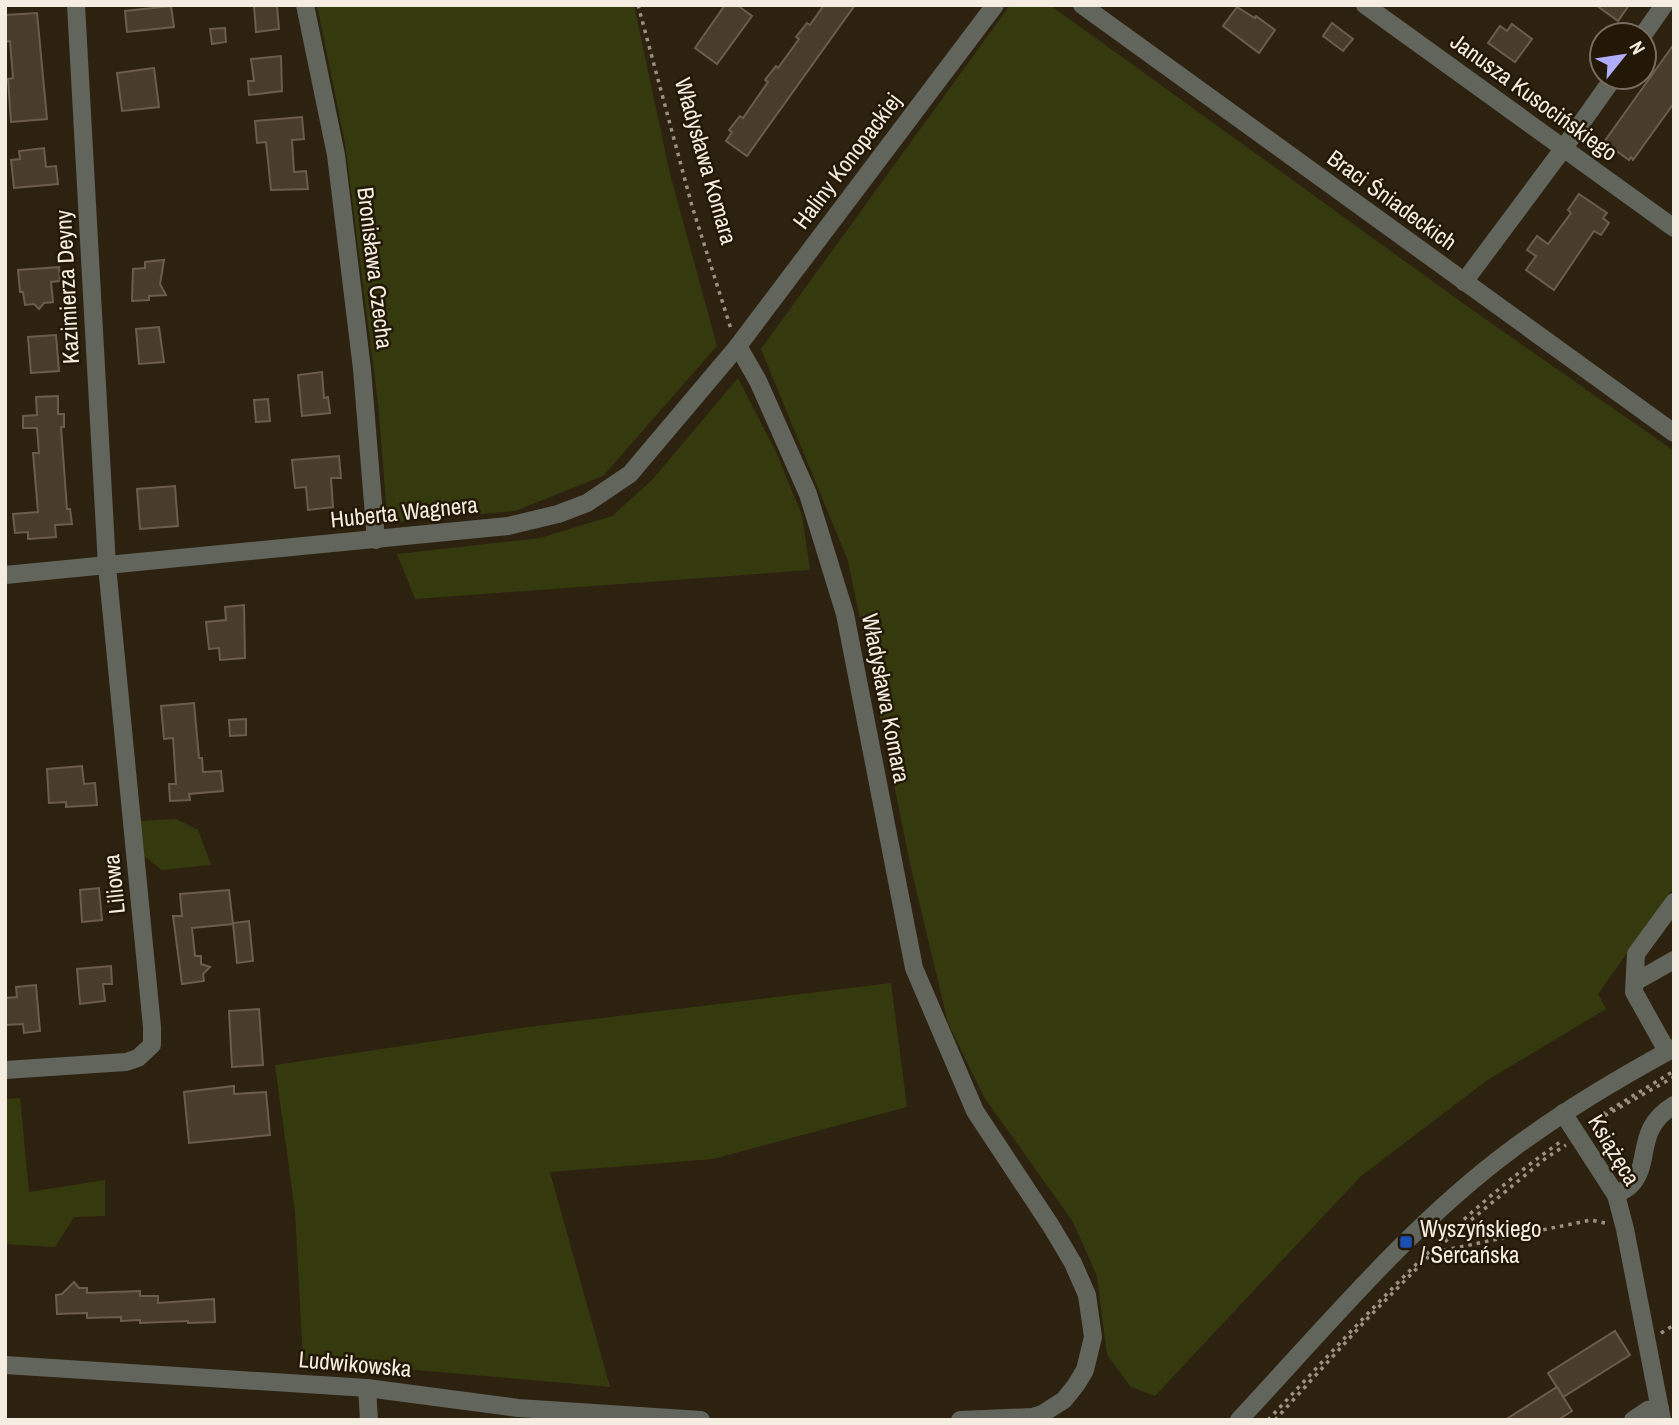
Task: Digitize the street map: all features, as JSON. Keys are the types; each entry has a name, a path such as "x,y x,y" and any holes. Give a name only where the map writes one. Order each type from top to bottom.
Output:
{"street":[{"name":"Kazimierza Deyny","path":"76,5 107,566"},
{"name":"Bronisława Czecha","path":"305,5 336,155 362,369 376,540"},
{"name":"Haliny Konopackiej","path":"738,346 995,5"},
{"name":"Braci Śniadeckich","path":"1082,5 1674,433"},
{"name":"Janusza Kusocińskiego","path":"1365,5 1674,228"},
{"path":"1653,21 1664,5"},
{"path":"1464,282 1604,91"},
{"name":"Huberta Wagnera","path":"5,575 376,540 533,521 587,503 630,474 738,346"},
{"name":"Władysława Komara","path":"738,346 758,381 808,495 845,614 914,968 975,1111 1051,1226 1073,1263 1087,1295 1093,1337 1086,1370 1064,1400 1032,1417 960,1420"},
{"name":"Liliowa","path":"5,1070 126,1062 138,1058 152,1045 107,566"},
{"path":"1239,1420 1406,1242 1509,1151 1611,1082 1670,1049 1634,992 1636,954 1674,902"},
{"path":"1635,982 1674,960"},
{"path":"1616,1195 1630,1186 1638,1174 1651,1127 1663,1112 1674,1105"},
{"name":"Książęca","path":"1563,1113 1616,1195 1661,1414"},
{"name":"Ludwikowska","path":"5,1365 367,1388 519,1408 701,1420"},
{"path":"367,1388 369,1420"},
{"path":"1633,1420 1648,1410 1661,1414"}],"path":[{"name":"Władysława Komara","path":"638,5 692,206 738,346"},
{"path":"1586,1124 1611,1107 1674,1074"},
{"path":"1586,1132 1606,1115 1674,1074"},
{"path":"1268,1420 1432,1250 1542,1155 1564,1140"},
{"path":"1275,1420 1432,1250 1546,1158 1570,1143"},
{"path":"1432,1250 1438,1252 1591,1220 1625,1229"}],"green space":[{"path":"317,5 634,5 670,174 717,346 603,476 515,511 395,522 387,515 378,403 345,143"},
{"path":"1010,5 1050,5 1471,309 1674,451 1674,887 1598,994 1606,1009 1486,1081 1360,1177 1155,1396 1131,1387 1107,1355 1097,1276 1073,1222 984,1097 948,1023 911,868 848,561 761,349"},
{"path":"738,378 776,452 802,515 810,570 415,599 397,554 540,538 612,516 652,480"},
{"path":"176,819 198,830 211,865 162,870 144,856 140,821"},
{"path":"891,983 907,1107 713,1159 550,1172 610,1387 303,1360 295,1212 275,1065 528,1027"},
{"path":"20,1098 29,1192 105,1180 105,1216 74,1217 55,1247 5,1244 5,1099"}],"building":[{"path":"254,5 277,5 279,29 256,32"},
{"path":"725,5 737,5 752,16 717,64 695,48"},
{"path":"824,5 855,5 747,156 726,141 732,132 729,130 740,116 743,118 768,82 765,80 776,66 778,68 799,39 796,37 807,23 810,25"},
{"path":"1596,5 1629,5 1618,21"},
{"path":"171,6 174,27 127,32 125,11"},
{"path":"1237,7 1255,18 1256,16 1275,30 1259,53 1223,26"},
{"path":"37,13 47,119 11,122 8,79 13,78 10,41 5,42 5,15"},
{"path":"1332,23 1353,39 1343,51 1323,36"},
{"path":"1512,24 1532,39 1515,62 1488,43 1500,26 1507,31"},
{"path":"225,28 226,42 212,44 210,29"},
{"path":"1674,44 1674,103 1633,160 1631,157 1629,160 1604,142 1640,91 1658,91 1658,66"},
{"path":"281,56 282,91 249,95 248,81 254,81 251,59"},
{"path":"154,68 159,107 122,111 117,73"},
{"path":"302,117 304,139 292,140 294,172 306,171 308,189 271,190 266,142 257,143 255,121"},
{"path":"44,148 46,167 56,166 58,184 14,188 11,160 20,159 19,151"},
{"path":"1579,194 1607,213 1603,218 1609,223 1601,235 1594,231 1554,290 1526,270 1536,256 1527,250 1537,236 1548,244 1571,213 1568,210"},
{"path":"164,260 160,284 166,295 132,301 133,269 145,268 145,262"},
{"path":"59,267 60,281 51,282 53,302 44,303 39,309 34,304 25,305 23,292 20,292 18,270"},
{"path":"159,327 164,362 139,364 136,329"},
{"path":"56,335 59,371 31,373 28,337"},
{"path":"322,372 324,398 328,397 330,413 302,416 298,375"},
{"path":"58,396 58,414 64,414 64,427 61,427 67,509 70,509 72,524 55,525 56,537 28,539 28,532 15,533 13,514 38,512 33,453 39,453 37,428 23,428 23,416 37,415 36,397"},
{"path":"268,399 270,421 256,422 254,400"},
{"path":"339,456 341,478 331,478 333,507 308,510 306,487 295,488 292,460"},
{"path":"175,486 178,526 140,529 137,489"},
{"path":"244,605 245,658 220,660 219,648 209,649 206,622 226,620 225,607"},
{"path":"194,703 199,758 202,758 203,772 221,771 223,791 189,794 190,800 170,801 169,784 176,784 173,738 164,739 161,706"},
{"path":"246,719 246,735 230,736 229,720"},
{"path":"82,766 84,784 95,783 97,805 66,807 66,802 49,803 47,769"},
{"path":"99,888 102,920 82,922 80,890"},
{"path":"229,890 233,924 192,928 195,956 201,956 201,964 210,967 203,974 204,981 182,984 173,916 182,916 180,894"},
{"path":"249,921 253,961 237,963 233,923"},
{"path":"111,966 112,984 103,984 105,1001 80,1004 77,969"},
{"path":"36,985 40,1031 24,1033 23,1024 5,1025 5,998 17,997 16,987"},
{"path":"259,1009 263,1065 232,1067 229,1011"},
{"path":"234,1086 234,1094 266,1092 270,1135 189,1143 184,1092"},
{"path":"74,1282 79,1288 87,1288 87,1293 140,1291 140,1296 158,1296 158,1303 214,1299 215,1322 140,1323 140,1320 121,1321 121,1317 87,1318 87,1313 57,1314 56,1295 62,1294"},
{"path":"1615,1331 1630,1355 1563,1397 1548,1373"},
{"path":"1557,1387 1572,1411 1558,1420 1505,1420"}],"place":[{"name":"Wyszyńskiego / Sercańska","path":"1406,1242"}]}
